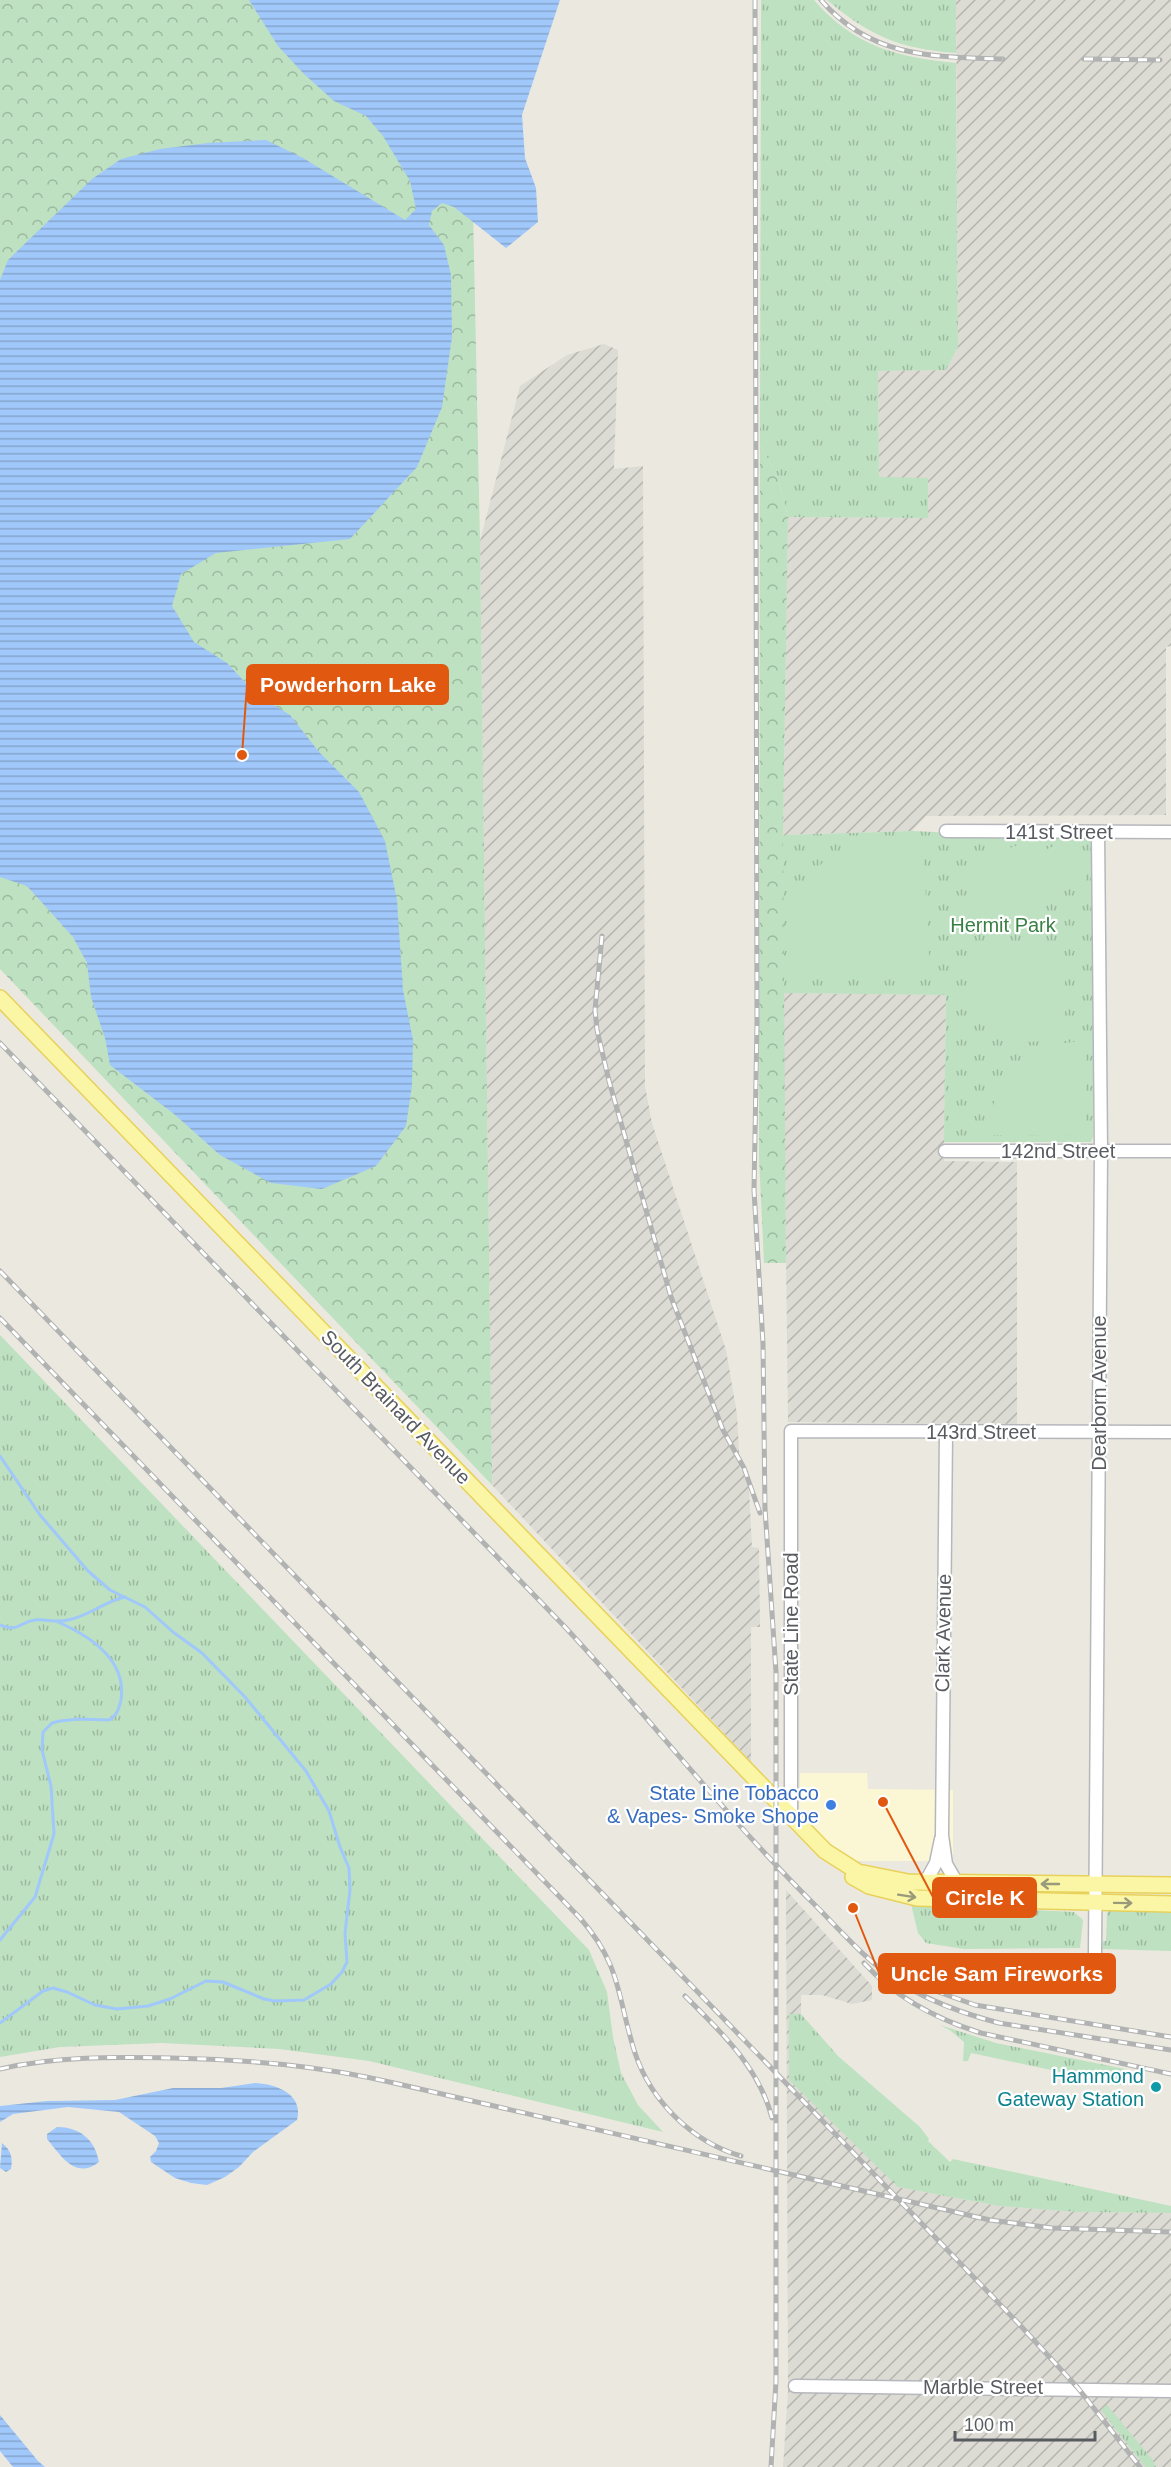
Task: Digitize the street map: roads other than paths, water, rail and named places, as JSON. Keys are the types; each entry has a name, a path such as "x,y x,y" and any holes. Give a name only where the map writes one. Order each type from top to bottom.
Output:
{"main road":[{"name":"South Brainard Avenue","path":"0,998 791,1817 854,1878 868,1887 905,1896 1171,1904"},
{"path":"839,1862 872,1877 925,1883 1171,1885"}],"street":[{"name":"141st Street","path":"946,831 1171,832"},
{"name":"Dearborn Avenue","path":"1095,1954 1101,1151 1098,832"},
{"name":"142nd Street","path":"945,1151 1171,1151"},
{"name":"State Line Road","path":"790,1431 791,1817"},
{"name":"143rd Street","path":"790,1431 1171,1432"},
{"name":"Clark Avenue","path":"945,1432 942,1835 946,1864 957,1883"},
{"name":"Clark Avenue","path":"925,1883 936,1863 942,1835"},
{"name":"Marble Street","path":"795,2386 1171,2391"}],"water":[{"path":"249,0 560,0 522,115 525,158 536,188 538,222 506,248 454,207 442,203 432,211 429,225 444,245 451,275 452,337 442,407 417,467 350,539 216,553 181,574 172,606 194,642 227,663 256,694 290,715 319,752 359,792 385,841 397,900 403,990 413,1040 412,1085 406,1126 376,1166 322,1189 271,1183 220,1155 174,1114 110,1065 105,1038 91,997 87,963 73,937 27,886 0,877 0,280 8,260 92,179 121,159 160,149 208,143 266,140 303,158 405,220 416,209 410,181 383,136 366,116 334,101 304,74 278,46"},
{"path":"255,2083 279,2088 292,2097 298,2111 297,2120 253,2152 239,2167 225,2177 207,2185 175,2178 151,2162 150,2157 156,2151 159,2143 155,2136 119,2112 68,2107 13,2114 0,2122 0,2106 47,2101 115,2100 173,2088 221,2088"},
{"path":"57,2127 72,2129 85,2136 94,2147 99,2162 83,2169 75,2167 63,2158 47,2139 47,2134"},
{"path":"2,2143 9,2151 11,2158 11,2169 6,2172 0,2168"},
{"path":"0,2415 45,2467 13,2467 0,2451"}],"waterway":[{"path":"0,1456 40,1515 88,1571 110,1590 145,1607 173,1632 202,1653 245,1697 306,1771 329,1811 349,1868 350,1890 345,1933 347,1962 342,1972 331,1984 304,2000 264,1999 223,1982 206,1981 170,1999 148,2006 117,2009 95,2005 53,1988 43,1991 0,2023"},
{"path":"0,1625 12,1628 35,1620 68,1620 125,1597"},
{"path":"0,1940 35,1897 54,1834 51,1786 42,1750 43,1732 52,1723 60,1721 109,1720 116,1714 121,1700 118,1673 104,1651 82,1634 58,1622"}],"railway":[{"path":"755,0 757,1024 754,1190 763,1344 765,1509 776,1672 776,2381 771,2467"},
{"path":"821,0 840,19 882,44 928,55 1003,59"},
{"path":"1084,59 1160,60"},
{"path":"602,936 595,1010 597,1030 609,1081 671,1297 723,1430 744,1468 760,1513"},
{"path":"0,1043 565,1627 782,1872 878,1967 925,1997 986,2020 1171,2050"},
{"path":"0,1271 1018,2323 1078,2388 1140,2467"},
{"path":"0,1318 580,1918 594,1935 611,1967 635,2053 651,2087 663,2103 690,2130 723,2150 741,2156"},
{"path":"864,1963 903,1997 933,2014 964,2027 981,2033 1171,2074"},
{"path":"903,1975 927,1988 975,2005 1171,2037"},
{"path":"685,1996 725,2037 748,2066 758,2082 772,2118"},
{"path":"0,2069 64,2060 129,2057 283,2064 394,2083 990,2220 1052,2228 1171,2232"}],"place":[{"name":"Powderhorn Lake","path":"242,755"},
{"name":"Circle K","path":"883,1802"},
{"name":"State Line Tobacco & Vapes- Smoke Shope","path":"831,1805"},
{"name":"Uncle Sam Fireworks","path":"853,1908"},
{"name":"Hammond Gateway Station","path":"1156,2087"}],"park label":[{"name":"Hermit Park","path":"1003,925"}]}
